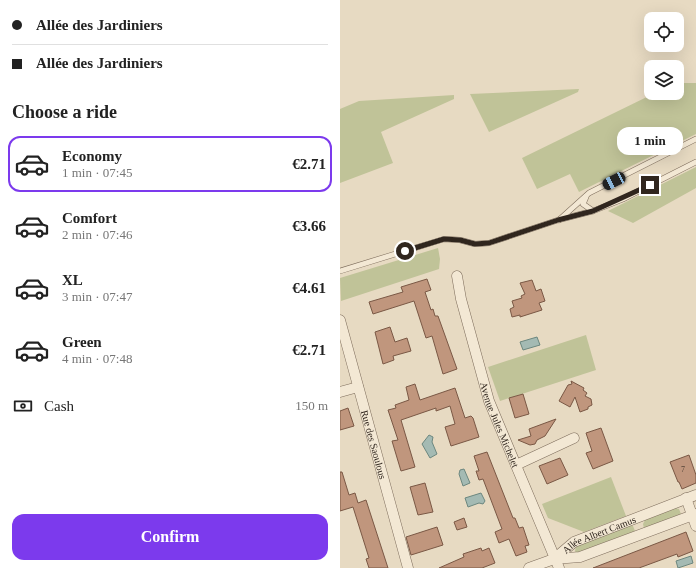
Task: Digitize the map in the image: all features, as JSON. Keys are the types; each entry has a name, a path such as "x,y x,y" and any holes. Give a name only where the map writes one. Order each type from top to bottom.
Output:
{"street":[{"name":"Avenue Jules Michelet","path":"458,276 461,299 489,401 556,563"},
{"name":"Rue des Saoulous","path":"340,320 408,568"},
{"path":"340,392 358,387"},
{"path":"516,465 574,438"},
{"name":"Allée Albert Camus","path":"556,563 574,542 696,495"},
{"path":"686,498 694,515 696,526"},
{"name":"Allée Albert Camus","path":"556,563 580,557 694,515"},
{"path":"635,518 642,534"},
{"path":"529,568 556,563"}],"lane":[{"path":"558,220 586,196 696,139"},
{"path":"340,271 444,239 460,240 475,244 489,243 558,220 593,211 623,199 696,162"},
{"path":"586,196 583,204 593,211"}],"green space":[{"path":"684,83 696,83 696,134 579,192 570,174 537,189 522,158 644,98 644,100 684,100"},
{"path":"579,89 578,92 489,132 470,94"},
{"path":"454,95 454,99 381,132 393,163 340,183 340,109 359,101"},
{"path":"696,167 696,188 633,223 608,211"},
{"path":"438,248 440,259 439,269 341,301 340,278"},
{"path":"586,335 596,370 500,401 488,367"},
{"path":"611,477 626,516 584,532 548,518 542,504"},
{"path":"675,508 679,509 681,514 644,528 643,524 645,520"},
{"path":"630,525 633,526 635,531 576,553 575,551 576,546"}],"water":[{"path":"537,337 540,345 523,350 520,342"},
{"path":"429,435 433,437 432,442 437,454 430,458 422,444"},
{"path":"464,469 470,483 463,486 459,474 460,470"},
{"path":"481,493 485,501 483,504 479,503 468,507 465,498"},
{"path":"691,556 693,563 678,568 676,561"}],"building":[{"path":"427,279 431,290 425,292 431,310 433,309 435,316 438,316 457,369 443,374 432,336 426,338 414,301 373,314 369,302 403,292 401,287"},
{"path":"532,280 536,291 541,289 545,301 539,303 542,310 520,317 520,315 512,317 510,309 514,307 512,301 522,298 521,296 525,294 520,283"},
{"path":"390,327 395,342 407,338 411,351 393,356 394,360 383,364 375,332"},
{"path":"571,381 584,388 583,390 587,393 585,396 591,399 592,405 588,407 588,409 580,412 575,397 570,407 559,401 568,385 572,384"},
{"path":"415,384 420,400 455,388 465,418 471,416 473,418 479,437 451,446 445,427 455,424 450,406 436,411 436,408 401,420 415,467 401,471 392,441 398,440 388,410 396,408 395,405 409,400 406,387"},
{"path":"523,394 529,414 515,418 509,398"},
{"path":"348,408 354,426 340,430 340,411"},
{"path":"556,419 545,436 537,440 535,444 530,445 518,440 531,436 529,429"},
{"path":"601,428 613,461 593,469 586,453 592,451 586,433"},
{"path":"487,452 513,518 515,518 519,528 523,527 529,545 525,546 527,552 516,556 509,539 499,543 495,532 502,529 483,479 479,480 476,471 479,471 474,456"},
{"path":"689,455 696,475 696,483 682,489 670,462"},
{"path":"560,458 568,475 547,484 539,466"},
{"path":"340,472 342,472 349,495 355,493 358,503 366,500 388,568 369,568 366,559 369,558 353,507 340,511"},
{"path":"425,483 433,512 418,515 410,487"},
{"path":"464,518 467,527 457,530 454,522"},
{"path":"437,527 443,545 411,555 406,537"},
{"path":"686,532 693,551 678,557 677,554 639,568 593,568"},
{"path":"481,548 482,551 489,548 495,563 482,568 439,568 464,557 463,554"}],"route":[{"path":"405,251 444,239 460,240 475,244 489,243 541,227 558,220 593,211 623,199 650,185"}]}
